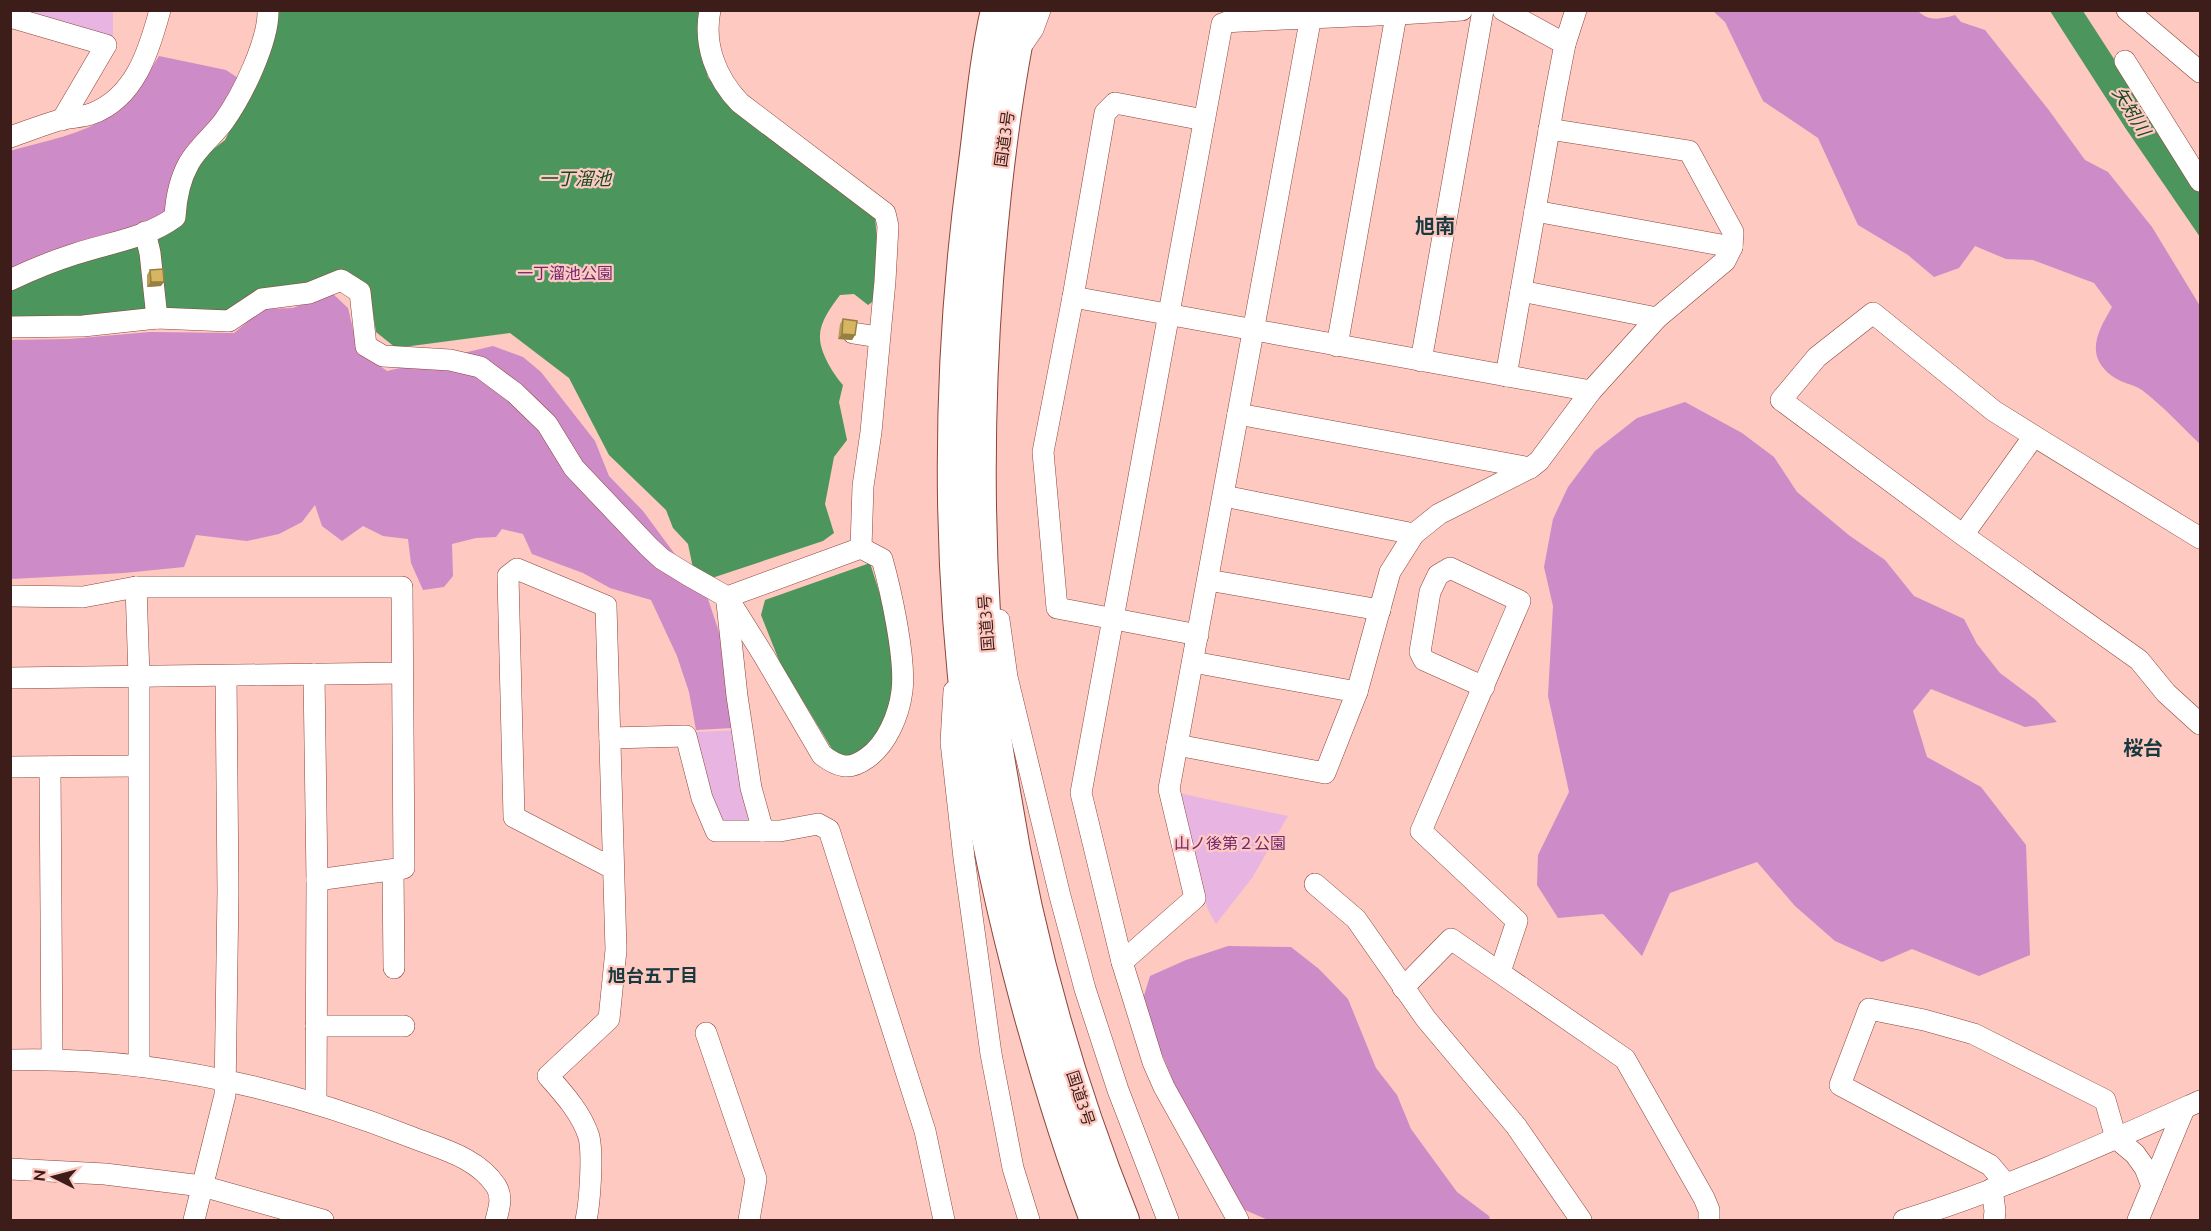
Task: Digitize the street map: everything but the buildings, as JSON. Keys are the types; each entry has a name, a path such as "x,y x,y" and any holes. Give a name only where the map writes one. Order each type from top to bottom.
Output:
{"highway":[{"name":"国道3号","path":"996,10 986,67 964,238 955,355 952,480 959,624 969,730 979,797 1008,935 1044,1065 1095,1221"},
{"name":"国道3号","path":"1024,10 1015,54 993,219 983,351 980,483 984,601 993,711 1011,831 1033,937 1063,1043 1108,1180 1124,1221"}],"street":[{"path":"10,137 91,113 111,103 129,86 142,66 160,10"},
{"path":"10,280 74,254 146,232 163,225 175,216 182,177 198,149 223,123 238,99 265,36 269,22 268,10"},
{"path":"710,10 709,46 726,88 740,103 885,213 888,226 886,260 871,432 863,486 861,548"},
{"path":"1015,54 1034,29 1040,10"},
{"path":"1238,1221 1164,1087 1153,1062 1122,962 1082,793 1204,120 1222,24 1311,16 1462,10"},
{"path":"1421,361 1483,10"},
{"path":"1503,10 1565,44"},
{"path":"1506,376 1565,44 1576,10"},
{"path":"2127,10 2200,72"},
{"path":"1337,346 1397,13"},
{"path":"1122,962 1195,898 1169,789 1311,16"},
{"path":"10,17 106,45 62,120"},
{"path":"2126,61 2200,181"},
{"path":"1198,635 1057,608 1042,452 1073,297 1105,113 1115,103 1204,120"},
{"path":"1177,745 1325,772 1357,692 1389,572 1414,534 1438,514 1530,468 1539,461 1591,391 1657,318 1725,261 1732,247 1733,232 1689,151 1550,129"},
{"path":"1535,211 1732,247"},
{"path":"146,232 157,318"},
{"path":"10,327 83,326 157,318 229,321 262,299 309,293 341,280 360,292 366,346 383,356 450,360 480,367 514,393 547,424 574,468 649,548 662,559 727,597 822,755 836,766 855,766 882,745 893,723 902,692 902,667 882,560 861,548 727,597"},
{"path":"1521,291 1657,318"},
{"path":"1073,297 1591,391"},
{"path":"2200,538 1994,411 1873,313 1817,357 1781,400 1963,535 2139,660 2166,693 2200,719"},
{"path":"853,333 878,337"},
{"path":"1238,414 1530,468"},
{"path":"1963,535 2034,436"},
{"path":"980,483 1006,677 1060,896 1085,989 1118,1090 1167,1221"},
{"path":"1224,496 1414,534"},
{"path":"1484,687 1424,660 1420,652 1430,592 1438,575 1450,568 1520,602 1484,687 1421,831 1517,921 1500,972"},
{"path":"586,1221 590,1192 589,1139 576,1112 548,1076 609,1019 616,950 606,606 517,569 508,576 514,817 612,868"},
{"path":"1208,580 1380,610"},
{"path":"136,587 139,676 139,1066"},
{"path":"10,596 83,597 136,587 402,587 404,868 317,880"},
{"path":"727,597 737,696 751,788 763,831"},
{"path":"959,624 951,742 964,858 991,1054 1013,1168 1029,1221"},
{"path":"1193,662 1357,692"},
{"path":"10,678 402,673"},
{"path":"314,674 317,880 316,1103"},
{"path":"194,1221 225,1095 228,891 226,676"},
{"path":"610,738 686,736 702,798 716,831 780,831 818,824 830,830 925,1131 944,1221"},
{"path":"10,767 138,766"},
{"path":"50,767 52,1059"},
{"path":"393,871 394,968"},
{"path":"1315,884 1356,919 1425,1019 1516,1126 1581,1221"},
{"path":"1402,988 1451,939 1625,1059 1704,1198 1709,1210 1708,1221"},
{"path":"1994,1221 1999,1187 1990,1164 1840,1085 1869,1009 1924,1020 1974,1034 2105,1100 2116,1138 2135,1154 2145,1168 2152,1186"},
{"path":"316,1026 404,1026"},
{"path":"706,1033 756,1179 749,1221"},
{"path":"10,1060 93,1060 139,1066 225,1080 316,1103 474,1162 496,1186 501,1199 496,1221"},
{"path":"1904,1221 1999,1187 2192,1105"},
{"path":"2138,1221 2152,1186 2192,1105"},
{"path":"10,1169 105,1174 202,1186 323,1221"}],"green space":[{"path":"22,11 113,11 113,39"},
{"path":"739,730 756,827 718,827 695,732"},
{"name":"山ノ後第２公園","path":"1178,793 1288,816 1252,878 1216,924 1208,910"}],"shaded area":[{"path":"1713,11 1918,11 1931,18 1955,15 1961,22 1985,30 2085,160 2108,172 2152,227 2200,306 2200,444 2142,390 2112,376 2103,368 2098,360 2096,343 2102,325 2112,307 2094,283 2033,260 2006,259 1975,246 1959,268 1934,277 1908,255 1858,225 1818,138 1763,101 1725,22"},
{"path":"159,56 226,70 241,80 169,212 153,223 11,271 10,151 63,137 89,127 112,114 132,95"},
{"path":"332,293 348,308 358,350 387,371 493,346 523,357 541,372 595,441 609,476 643,511 688,575 705,590 719,632 726,666 732,728 696,730 689,692 677,656 651,600 610,588 583,573 532,554 523,534 502,529 496,537 476,538 452,544 453,576 444,587 423,590 411,563 408,539 383,536 363,526 342,541 322,526 315,505 302,522 279,534 247,541 196,535 184,567 124,573 11,579 11,340 69,339 150,332 234,333 263,309 293,308"},
{"path":"1685,402 1742,433 1774,457 1797,492 1850,536 1885,560 1914,596 1964,619 1977,644 2000,673 2036,700 2057,722 2025,727 1931,689 1913,711 1927,757 1981,787 2026,845 2030,955 1979,976 1912,949 1882,962 1835,941 1795,906 1757,862 1670,893 1642,956 1603,914 1558,918 1537,885 1538,855 1569,792 1548,696 1553,606 1544,567 1553,519 1568,487 1595,451 1637,418"},
{"path":"1228,946 1291,947 1319,969 1348,999 1376,1068 1397,1095 1411,1129 1457,1192 1489,1216 1490,1220 1268,1220 1245,1210 1220,1172 1181,1100 1150,1025 1143,999 1150,976 1186,960"}],"water":[{"name":"一丁溜池","path":"272,11 700,11 698,41 708,77 729,106 875,217 877,240 875,300 868,305 854,294 840,295 826,315 820,332 825,357 843,385 839,402 847,440 834,457 825,504 834,533 823,541 706,580 694,573 688,544 673,528 666,510 609,455 569,378 510,333 396,348 376,332 370,294 341,274 226,318 11,322 10,288 88,256 180,227 189,179 207,154 225,140 267,56"},
{"name":"矢矧川","path":"2050,11 2083,11 2200,192 2200,237 2126,129"},
{"path":"870,563 883,604 892,646 893,689 889,709 875,742 852,758 835,754 780,663 761,615 765,600"}],"district":[{"name":"旭南","path":"1435,225"},
{"name":"桜台","path":"2143,747"},
{"name":"旭台五丁目","path":"653,975"}],"park label":[{"name":"一丁溜池公園","path":"565,273"}]}
